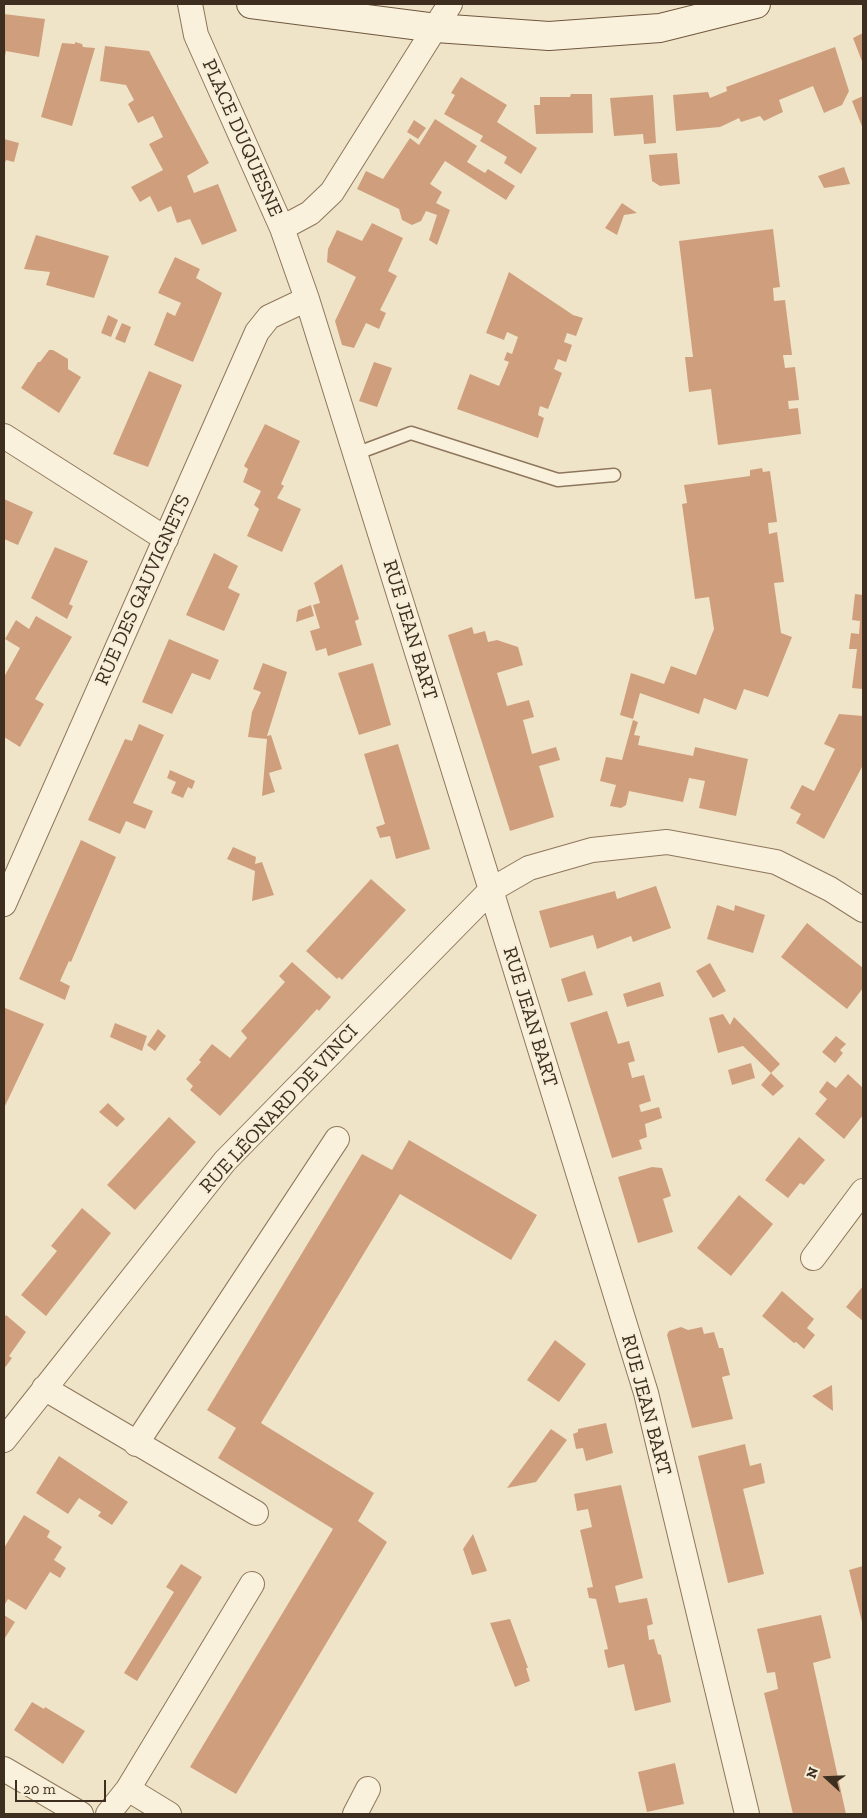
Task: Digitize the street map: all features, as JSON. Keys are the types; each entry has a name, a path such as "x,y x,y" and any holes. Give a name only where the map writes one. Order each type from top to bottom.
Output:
{"main road":[{"path":"266,5 436,28 549,36 660,28 756,4"}],"street":[{"name":"PLACE DUQUESNE","path":"190,4 196,35 282,228 310,213 332,192 436,28"},
{"path":"436,28 450,4"},
{"name":"RUE JEAN BART","path":"282,228 307,299 646,1394 746,1814"},
{"name":"RUE DES GAUVIGNETS","path":"4,904 257,332 269,317 307,299"},
{"path":"4,436 166,539"},
{"name":"RUE LÉONARD DE VINCI","path":"4,1440 225,1161 491,890 530,868 592,850 667,842 776,862 830,889 863,910"},
{"path":"136,1444 337,1139"},
{"path":"813,1258 863,1191"},
{"path":"44,1388 136,1444 256,1513"},
{"path":"108,1814 128,1789 252,1584"},
{"path":"4,1769 81,1814"},
{"path":"128,1789 169,1814"},
{"path":"354,1814 368,1789"}],"lane":[{"path":"355,454 411,433 558,480 614,475"}],"building":[{"path":"4,14 45,19 39,57 6,51 4,61"},
{"path":"863,33 863,64 853,38"},
{"path":"75,42 82,44 83,47 95,48 72,126 41,117 62,43 75,44"},
{"path":"105,46 149,51 209,163 187,176 194,193 218,184 237,231 202,245 190,219 177,223 171,206 158,212 150,196 140,202 131,187 163,170 149,144 163,137 153,116 138,123 128,104 134,100 126,85 100,81"},
{"path":"835,47 849,91 842,105 824,113 813,86 779,100 783,112 764,121 760,116 741,122 739,118 720,127 676,131 673,95 708,92 710,98 727,91 726,87"},
{"path":"461,77 507,105 497,122 537,148 521,174 504,163 507,157 480,141 483,136 444,114 455,95 451,93"},
{"path":"571,94 592,94 593,133 536,134 534,105 540,105 540,97 570,97"},
{"path":"653,95 656,143 644,144 643,134 614,136 610,98"},
{"path":"863,96 863,129 852,101"},
{"path":"435,119 477,146 467,162 485,173 488,169 515,186 506,200 445,161 430,184 442,192 436,203 450,210 437,245 429,240 437,215 426,211 421,221 412,225 402,220 399,209 357,189 366,171 383,179 410,138 419,145"},
{"path":"414,120 426,128 418,139 407,132"},
{"path":"4,139 19,143 14,162 6,160 4,165"},
{"path":"677,153 680,184 660,186 652,181 649,155"},
{"path":"844,167 850,184 824,188 818,176"},
{"path":"622,203 637,213 624,215 617,235 605,228"},
{"path":"372,223 403,238 388,271 397,276 380,310 386,313 379,329 366,323 354,348 342,345 335,321 356,277 327,262 328,249 337,230 362,241"},
{"path":"773,229 780,287 773,288 774,301 785,300 792,355 783,355 785,368 795,367 799,400 788,401 789,409 798,408 801,434 718,445 711,389 689,392 685,357 693,357 679,241"},
{"path":"36,235 109,256 94,298 46,285 50,272 24,269"},
{"path":"175,257 200,269 196,278 222,293 193,362 154,345 167,312 175,316 181,303 158,293"},
{"path":"509,272 573,315 583,318 576,336 567,333 564,342 572,345 566,362 558,359 554,369 562,373 548,409 540,406 538,415 544,418 538,438 457,409 470,374 499,386 509,362 504,360 507,352 512,354 518,337 507,332 504,340 486,333"},
{"path":"108,315 118,320 111,337 101,333"},
{"path":"122,323 131,327 125,343 115,339"},
{"path":"49,350 53,350 68,359 68,369 81,377 59,413 21,388 38,362"},
{"path":"374,362 392,368 377,407 359,401"},
{"path":"149,371 182,385 148,467 113,454"},
{"path":"265,424 300,441 281,484 284,486 277,498 301,509 282,552 247,536 259,509 254,505 261,491 243,482 248,469 244,466"},
{"path":"762,468 763,472 770,471 777,522 768,523 769,534 777,532 784,582 774,583 781,633 792,637 768,697 744,689 736,710 704,698 699,714 640,693 633,719 620,715 631,673 664,684 671,666 696,675 714,629 709,597 695,599 682,504 687,503 684,485 750,476 750,470"},
{"path":"4,499 33,512 18,545 4,539"},
{"path":"55,547 88,561 69,604 73,606 67,619 31,598"},
{"path":"214,553 238,566 228,588 240,594 224,631 186,615"},
{"path":"342,564 359,619 355,621 362,645 328,656 326,648 316,651 310,631 320,628 313,605 320,603 314,583"},
{"path":"855,594 863,595 863,689 852,688 857,649 849,649 851,633 859,634 860,621 852,620"},
{"path":"311,605 314,616 296,622 298,610"},
{"path":"36,616 72,637 35,699 44,704 20,747 4,737 4,677 20,648 5,639 16,620 29,629"},
{"path":"472,627 474,634 485,631 488,642 497,640 518,647 523,665 497,673 507,706 529,700 534,717 523,720 532,754 556,747 560,760 539,766 554,817 510,831 448,635"},
{"path":"169,639 219,660 210,680 192,673 172,714 142,702"},
{"path":"263,663 287,672 267,736 271,735 282,769 269,773 275,792 262,796 267,739 248,737 252,712 261,692 253,689"},
{"path":"373,663 391,725 359,735 338,673"},
{"path":"839,714 863,716 863,765 824,839 796,823 801,814 790,808 802,785 814,791 835,749 824,744"},
{"path":"633,720 638,722 634,735 640,736 638,745 693,756 695,747 748,759 736,816 699,808 705,781 689,778 683,802 629,791 626,805 621,808 610,806 616,785 600,781 606,757 622,760"},
{"path":"139,724 164,735 133,803 153,811 145,829 126,821 120,834 88,820 125,739 132,741"},
{"path":"398,744 430,849 396,859 390,836 380,838 376,827 385,824 364,754"},
{"path":"170,770 195,781 192,789 188,787 183,798 171,793 176,782 167,778"},
{"path":"81,840 116,857 71,962 69,961 60,981 70,986 65,1000 19,979"},
{"path":"233,847 256,857 255,864 262,862 274,895 252,901 255,871 227,859"},
{"path":"371,879 406,910 342,980 339,977 337,979 306,951"},
{"path":"656,886 671,928 633,942 631,936 597,949 593,935 550,948 539,911 615,891 617,899"},
{"path":"717,905 734,911 735,905 765,915 753,953 707,939"},
{"path":"807,923 863,968 863,988 847,1009 781,957"},
{"path":"292,962 331,997 319,1011 317,1009 220,1116 190,1090 193,1086 186,1079 201,1062 199,1060 212,1044 230,1058 247,1038 241,1031 285,982 279,976"},
{"path":"710,963 726,991 713,998 696,971"},
{"path":"585,971 593,995 568,1002 561,979"},
{"path":"660,982 664,996 627,1007 623,994"},
{"path":"5,1008 44,1024 4,1108 4,1011"},
{"path":"607,1011 618,1044 629,1041 635,1061 628,1063 632,1078 644,1075 651,1101 639,1105 641,1112 659,1107 662,1118 645,1124 647,1137 639,1140 642,1149 612,1158 570,1023"},
{"path":"723,1014 730,1025 734,1017 780,1064 771,1073 743,1046 718,1053 709,1018"},
{"path":"115,1023 147,1036 142,1051 110,1037"},
{"path":"158,1029 166,1036 155,1051 147,1045"},
{"path":"836,1036 846,1044 840,1050 843,1053 835,1063 822,1052"},
{"path":"751,1063 755,1078 732,1085 728,1070"},
{"path":"771,1073 784,1086 773,1096 761,1085"},
{"path":"848,1074 863,1088 863,1115 844,1139 815,1114 827,1099 819,1092 827,1081 836,1088"},
{"path":"108,1103 125,1119 117,1127 99,1112"},
{"path":"169,1117 196,1142 135,1210 107,1185"},
{"path":"799,1137 825,1160 804,1185 800,1183 788,1198 765,1180"},
{"path":"409,1140 537,1215 511,1260 400,1194 261,1423 374,1493 358,1521 387,1542 236,1794 190,1767 333,1529 218,1458 236,1428 207,1410 362,1154 392,1170"},
{"path":"652,1167 662,1168 671,1196 663,1199 673,1232 638,1243 618,1177"},
{"path":"739,1195 773,1224 731,1276 697,1248"},
{"path":"82,1208 111,1233 46,1316 21,1295 57,1251 51,1246"},
{"path":"863,1286 863,1321 846,1307"},
{"path":"782,1291 814,1319 807,1328 815,1335 804,1349 762,1316"},
{"path":"6,1315 26,1332 9,1356 12,1358 4,1369 4,1318"},
{"path":"681,1327 688,1330 702,1327 704,1334 714,1332 719,1348 723,1348 730,1375 722,1377 733,1419 692,1428 667,1335 669,1331"},
{"path":"555,1340 586,1364 559,1402 527,1380"},
{"path":"832,1385 833,1411 812,1396"},
{"path":"606,1423 613,1453 586,1461 583,1448 576,1449 573,1434 578,1432 578,1429"},
{"path":"551,1429 567,1440 536,1482 507,1488"},
{"path":"745,1444 750,1466 761,1463 765,1483 743,1489 764,1574 728,1583 698,1456"},
{"path":"59,1456 128,1502 112,1525 98,1516 101,1512 79,1498 68,1514 36,1493"},
{"path":"621,1485 643,1578 615,1586 619,1603 647,1598 653,1624 647,1626 649,1640 654,1639 658,1654 661,1655 671,1702 635,1711 624,1664 608,1668 604,1650 608,1649 596,1599 589,1598 587,1588 593,1587 580,1530 592,1527 588,1509 577,1511 574,1494"},
{"path":"24,1515 50,1531 47,1537 62,1547 54,1560 66,1568 60,1578 50,1572 26,1610 8,1599 4,1606 4,1548"},
{"path":"473,1534 487,1571 472,1575 463,1549"},
{"path":"181,1564 202,1577 137,1681 124,1673 174,1592 166,1587"},
{"path":"863,1566 863,1621 862,1622 849,1570"},
{"path":"4,1615 15,1622 5,1638 4,1637"},
{"path":"821,1615 831,1658 813,1663 846,1814 793,1814 764,1693 778,1689 775,1672 767,1673 757,1629"},
{"path":"510,1619 528,1668 526,1668 530,1681 515,1687 490,1623"},
{"path":"32,1702 44,1709 45,1707 85,1731 63,1764 14,1730"},
{"path":"675,1763 684,1804 647,1812 638,1772"}]}
